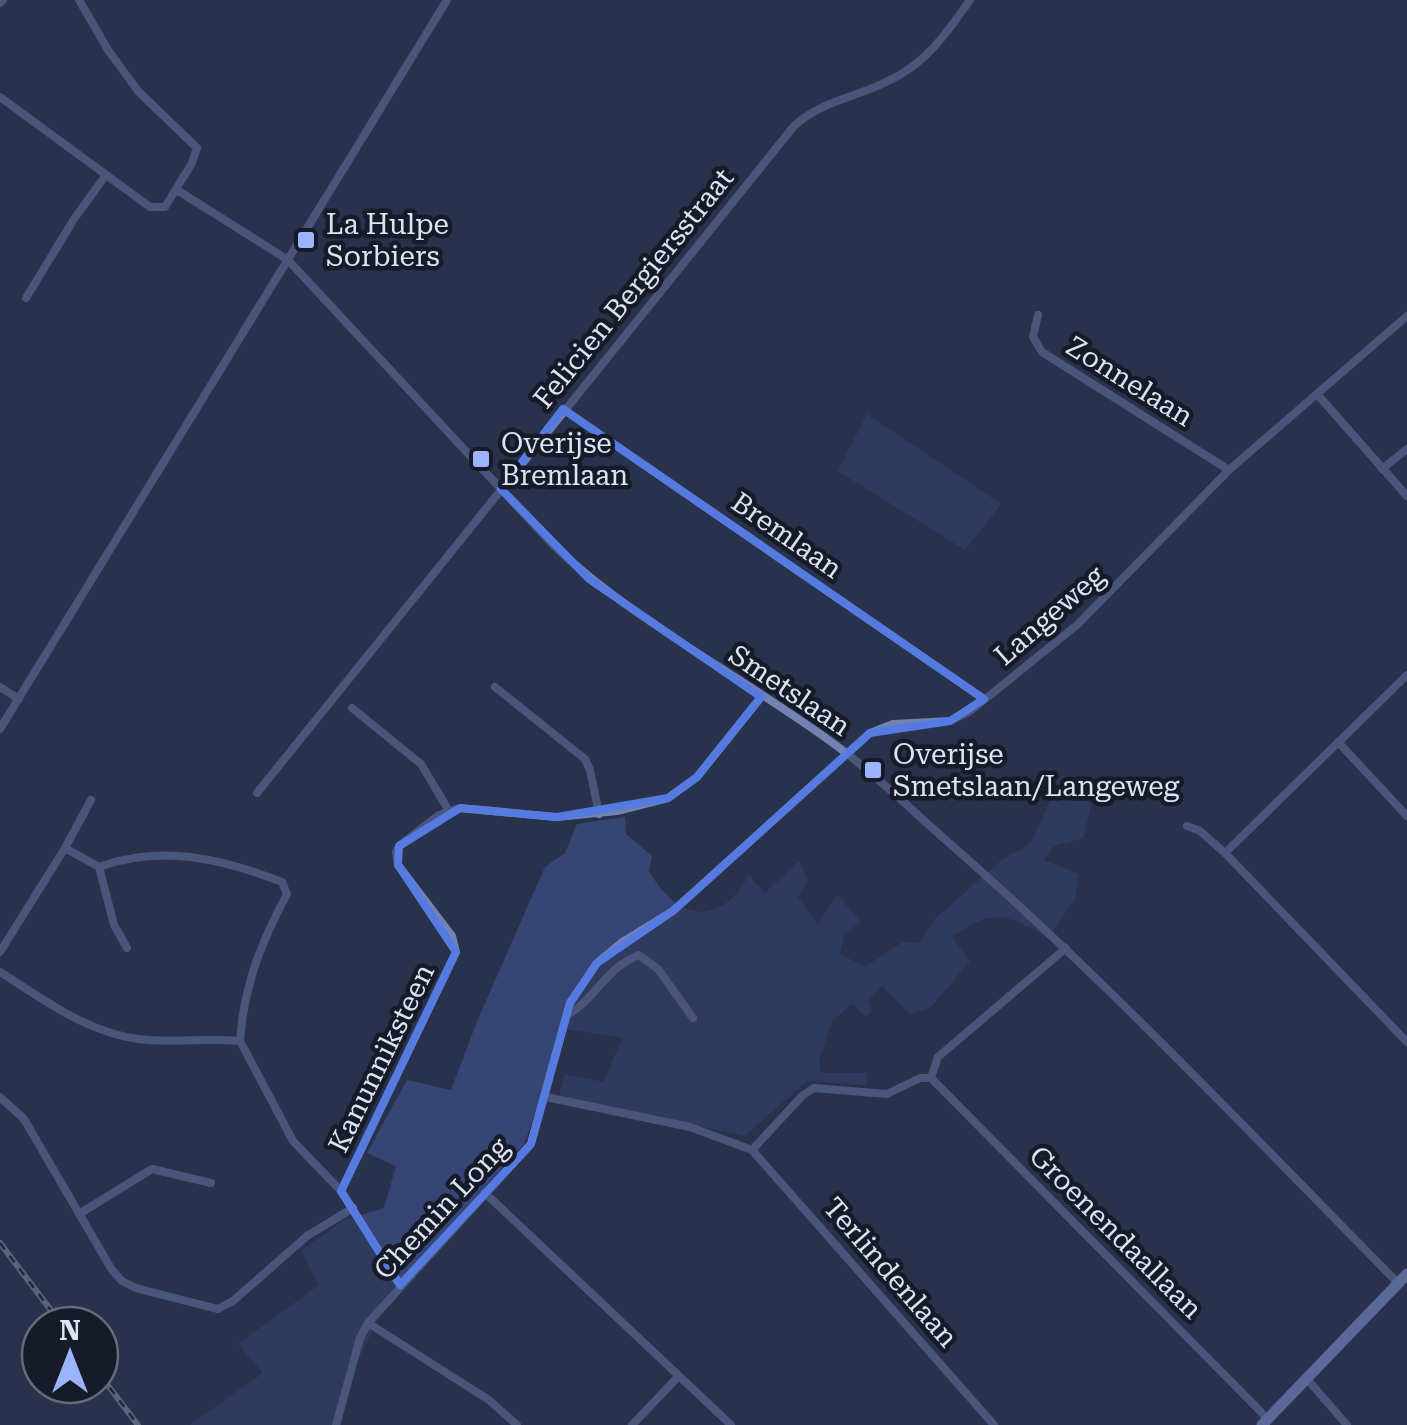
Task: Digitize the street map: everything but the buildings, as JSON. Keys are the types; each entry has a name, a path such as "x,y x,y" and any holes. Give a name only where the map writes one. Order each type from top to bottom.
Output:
{"main road":[{"path":"1265,1422 1403,1279"}],"street":[{"path":"0,97 150,207 159,209 177,190 198,148 130,81 79,0"},
{"path":"0,729 447,0"},
{"name":"Felicien Bergiersstraat","path":"256,793 794,126 816,108 885,83 914,66 937,47 970,0"},
{"path":"26,298 106,175"},
{"name":"Smetslaan","path":"177,190 288,260 500,489 589,578 846,753 1066,948 1403,1279"},
{"name":"Zonnelaan","path":"1038,315 1033,337 1042,352 1229,470"},
{"name":"Langeweg","path":"692,894 846,753 880,728 950,721 969,712 1077,625 1229,470 1407,316"},
{"path":"1317,394 1407,496"},
{"name":"Bremlaan","path":"563,408 984,699"},
{"path":"1382,469 1407,449"},
{"path":"1225,853 1407,675"},
{"path":"495,687 585,759 598,814"},
{"path":"0,688 19,698"},
{"path":"352,708 421,764 449,812 474,808 536,817 598,814 648,805 685,788 762,696"},
{"path":"1338,742 1407,816"},
{"path":"0,952 91,800"},
{"name":"Kanunniksteen","path":"342,1191 454,958 452,936 396,858 399,846 439,815 449,812"},
{"path":"1187,826 1200,831 1225,853 1407,1042"},
{"path":"65,848 100,867 163,855 195,856 260,874 286,888 287,894 252,967 240,1041 292,1141 342,1191 400,1286"},
{"path":"100,867 114,925 126,948"},
{"name":"Chemin Long","path":"336,1425 360,1338 368,1323 530,1144 567,1014 581,984 606,955 663,919 692,894"},
{"path":"546,1097 690,1127 752,1150 814,1088 887,1094 920,1078 931,1078 938,1057 1066,948"},
{"path":"567,1014 576,1010 607,974 639,955 658,970 693,1018"},
{"path":"0,972 76,1019 112,1034 146,1040 240,1041"},
{"name":"Groenendaallaan","path":"931,1078 1265,1422"},
{"path":"0,1096 24,1119 112,1270 136,1288 212,1310 233,1301 307,1236 353,1208"},
{"name":"Terlindenlaan","path":"752,1150 994,1425"},
{"path":"79,1214 152,1169 210,1183"},
{"path":"485,1194 731,1425"},
{"path":"368,1323 488,1400 516,1425"},
{"path":"632,1425 678,1377"},
{"path":"1307,1379 1347,1425"}],"highlighted area":[{"path":"563,409 984,699 950,721 870,733 673,911 597,963 570,1003 531,1144 400,1285 341,1191 456,952 398,865 399,846 460,808 557,817 668,798 697,777 761,697 589,579 501,489"}],"shaded area":[{"path":"867,414 1001,504 965,550 838,471"},
{"path":"1062,776 1091,805 1083,838 1054,846 1044,860 1079,874 1075,899 1048,938 1022,923 1000,917 978,921 952,937 970,961 931,1007 910,1015 882,986 868,1000 872,1011 865,1017 853,1003 832,1021 819,1060 821,1073 866,1073 867,1085 807,1081 745,1136 559,1096 565,1074 604,1082 622,1038 567,1029 524,1144 394,1287 358,1360 341,1425 190,1425 263,1373 238,1344 319,1285 301,1251 344,1220 384,1208 396,1166 367,1153 407,1080 451,1090 545,867 565,853 577,824 625,817 626,834 652,856 649,871 660,887 672,900 698,912 725,904 749,875 765,893 799,861 808,881 798,897 818,924 837,895 861,921 844,935 840,954 865,967 903,942 919,943 936,918 1003,859 1030,844"}],"railway":[{"path":"0,1243 47,1305"},
{"path":"120,1401 138,1425"}],"place":[{"name":"La Hulpe Sorbiers","path":"306,240"},
{"name":"Overijse Bremlaan","path":"481,459"},
{"name":"Overijse Smetslaan/Langeweg","path":"873,770"}]}
